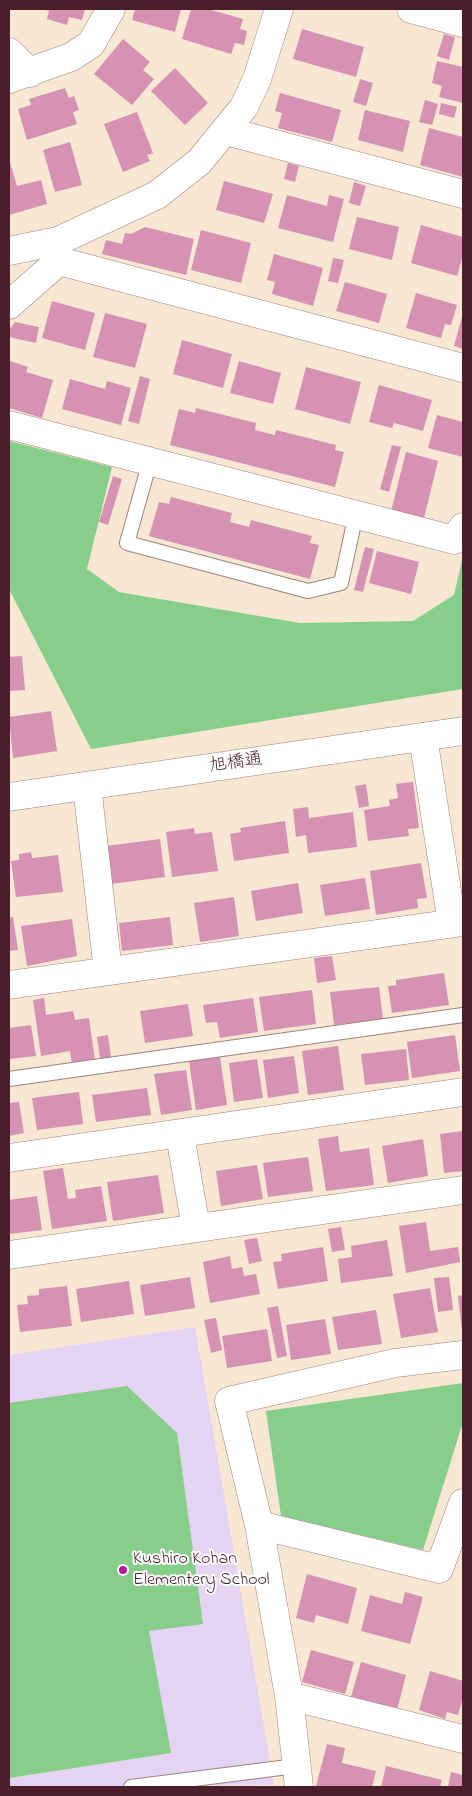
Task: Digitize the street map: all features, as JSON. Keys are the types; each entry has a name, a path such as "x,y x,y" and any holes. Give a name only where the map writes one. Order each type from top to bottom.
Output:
{"street":[{"path":"9,52 19,76 71,57 91,44 111,9"},
{"path":"9,305 58,251 157,195 199,162 244,107 257,79 279,9"},
{"path":"411,9 455,17"},
{"path":"226,131 463,194"},
{"path":"9,252 58,251 463,368"},
{"path":"9,424 454,540 463,527"},
{"name":"旭橋通","path":"9,797 463,731"},
{"path":"9,985 458,922 423,737"},
{"path":"87,786 108,971"},
{"path":"9,1158 463,1092"},
{"path":"180,1134 196,1228"},
{"path":"9,1255 463,1190"},
{"path":"297,1776 289,1696 259,1525 229,1401 395,1363 463,1355"},
{"path":"259,1525 439,1570 463,1503"},
{"path":"289,1696 463,1739"}],"lane":[{"path":"150,461 127,543 308,591 341,583 356,514"},
{"path":"9,1079 463,1015"},
{"path":"131,1787 297,1776"}],"shaded area":[{"name":"Kushiro Kohan Elementery School","path":"195,1327 274,1785 9,1787 9,1355"}],"green space":[{"path":"9,441 112,467 87,569 119,592 300,623 413,621 454,595 463,556 463,689 91,749 9,589"},
{"path":"463,1383 463,1422 423,1550 281,1516 266,1411"},
{"name":"Kushiro Kohan Elementery School","path":"127,1386 177,1433 203,1624 149,1631 171,1753 9,1778 9,1403"}],"building":[{"path":"42,9 85,9 82,20 69,17 67,25 47,19 49,11"},
{"path":"135,9 181,9 175,32 132,20"},
{"path":"191,9 208,9 243,19 240,29 247,31 244,45 235,43 231,54 182,39"},
{"path":"302,29 364,47 356,77 293,59"},
{"path":"444,34 455,37 449,60 437,56"},
{"path":"123,39 150,62 143,70 154,79 132,105 94,74"},
{"path":"437,61 463,67 463,103 439,97 442,86 432,83"},
{"path":"175,68 208,103 185,125 151,91"},
{"path":"360,79 373,83 366,106 353,102"},
{"path":"65,88 69,98 74,96 79,110 73,112 77,124 27,140 18,109 31,105 29,99"},
{"path":"280,93 341,110 332,142 278,128 282,113 275,111"},
{"path":"425,100 438,104 432,125 419,122"},
{"path":"441,103 457,107 454,118 439,114"},
{"path":"365,110 410,121 403,152 358,140"},
{"path":"137,112 153,153 147,155 150,161 123,172 104,124"},
{"path":"429,128 463,137 463,177 420,165"},
{"path":"70,142 82,185 55,192 43,150"},
{"path":"9,159 17,186 41,180 47,204 9,215"},
{"path":"288,163 299,166 295,182 284,179"},
{"path":"224,181 273,194 264,223 216,210"},
{"path":"354,182 366,186 360,206 349,203"},
{"path":"287,195 327,206 329,195 344,199 333,242 278,228"},
{"path":"357,217 399,227 392,260 349,249"},
{"path":"421,225 463,237 463,255 457,276 411,263"},
{"path":"145,227 194,239 186,275 102,254 106,240 122,244 125,233 131,234"},
{"path":"201,230 251,243 241,283 191,270"},
{"path":"274,254 323,268 313,306 272,294 275,282 267,280"},
{"path":"333,258 344,260 338,283 328,281"},
{"path":"345,282 387,294 379,323 336,311"},
{"path":"416,293 457,305 451,325 445,324 441,338 406,328"},
{"path":"52,301 95,313 85,350 42,338"},
{"path":"105,313 147,324 135,368 93,357"},
{"path":"463,313 463,349 454,346"},
{"path":"15,322 39,327 36,343 9,337 9,330"},
{"path":"182,340 232,354 223,388 173,374"},
{"path":"10,361 28,367 26,372 53,380 42,418 9,408"},
{"path":"239,361 281,373 273,404 230,393"},
{"path":"306,367 361,382 350,424 295,409"},
{"path":"140,376 150,379 139,424 128,421"},
{"path":"70,379 105,389 107,381 131,388 121,425 62,409"},
{"path":"379,385 432,400 423,431 394,423 392,428 369,422"},
{"path":"196,408 256,423 255,430 275,435 276,430 336,445 335,450 344,452 335,487 170,445 179,409 195,413"},
{"path":"437,415 463,422 463,457 428,448"},
{"path":"392,445 401,447 389,492 380,489"},
{"path":"406,452 438,461 423,522 390,515"},
{"path":"113,476 122,479 108,525 99,522"},
{"path":"171,497 232,513 230,522 249,527 251,520 312,536 310,543 319,545 310,579 149,536 159,502 169,504"},
{"path":"365,547 374,549 363,592 354,590"},
{"path":"377,551 419,562 411,594 369,583"},
{"path":"22,656 25,690 9,691 9,657"},
{"path":"51,711 57,751 13,758 9,717"},
{"path":"413,782 419,828 408,829 409,836 368,841 364,810 390,806 389,800 398,798 396,784"},
{"path":"366,784 369,806 359,808 355,786"},
{"path":"308,807 309,818 353,812 357,847 308,853 306,835 296,837 293,809"},
{"path":"285,821 289,853 234,861 230,834 241,832 240,828"},
{"path":"194,828 195,834 212,832 218,871 172,877 166,832"},
{"path":"160,839 165,877 111,884 106,846"},
{"path":"31,852 32,858 58,855 63,892 16,897 11,861 19,860 19,854"},
{"path":"421,863 427,898 417,899 418,908 376,915 370,871"},
{"path":"365,878 370,909 325,916 320,885"},
{"path":"298,883 303,913 256,921 251,891"},
{"path":"234,897 239,936 200,942 194,903"},
{"path":"13,917 18,950 9,951 9,918"},
{"path":"170,917 173,945 122,951 119,923"},
{"path":"72,919 77,956 27,966 21,926"},
{"path":"332,956 336,980 317,983 314,958"},
{"path":"444,973 449,1005 392,1013 388,986 396,985 396,980"},
{"path":"379,987 383,1019 334,1025 330,992"},
{"path":"312,990 316,1024 264,1031 259,997"},
{"path":"44,998 46,1015 73,1011 75,1020 89,1018 95,1060 72,1064 70,1051 41,1056 33,1000"},
{"path":"253,998 258,1032 220,1038 217,1022 206,1023 203,1005"},
{"path":"188,1004 193,1036 145,1043 140,1011"},
{"path":"31,1025 36,1056 9,1059 9,1028"},
{"path":"108,1035 111,1057 100,1058 97,1037"},
{"path":"455,1035 460,1071 412,1078 407,1042"},
{"path":"338,1046 344,1090 308,1095 302,1051"},
{"path":"406,1049 409,1080 365,1085 361,1054"},
{"path":"294,1056 299,1093 268,1098 263,1060"},
{"path":"220,1057 227,1105 196,1110 189,1061"},
{"path":"257,1059 263,1098 234,1102 229,1063"},
{"path":"186,1070 192,1110 161,1115 154,1074"},
{"path":"147,1088 151,1115 96,1122 92,1095"},
{"path":"79,1092 83,1124 37,1130 32,1098"},
{"path":"19,1102 24,1133 9,1136 9,1103"},
{"path":"463,1131 463,1171 444,1173 440,1134"},
{"path":"338,1136 340,1152 369,1148 374,1185 326,1191 318,1139"},
{"path":"423,1139 428,1176 388,1183 382,1146"},
{"path":"308,1157 313,1191 268,1197 263,1163"},
{"path":"257,1165 263,1199 221,1206 216,1171"},
{"path":"63,1168 68,1199 76,1198 75,1190 101,1186 107,1221 52,1229 43,1171"},
{"path":"158,1175 164,1213 113,1221 107,1182"},
{"path":"37,1196 42,1230 9,1234 9,1200"},
{"path":"426,1222 430,1251 458,1247 460,1262 406,1273 399,1226"},
{"path":"341,1227 345,1250 332,1252 328,1229"},
{"path":"257,1238 262,1261 249,1264 244,1240"},
{"path":"387,1240 393,1276 341,1283 338,1259 352,1257 351,1246"},
{"path":"323,1247 328,1281 278,1289 273,1262 282,1261 281,1254"},
{"path":"230,1256 232,1269 242,1267 244,1276 256,1274 260,1294 210,1303 203,1262"},
{"path":"190,1277 195,1308 145,1316 140,1285"},
{"path":"449,1277 453,1310 438,1312 434,1278"},
{"path":"129,1281 134,1314 81,1322 76,1289"},
{"path":"67,1286 72,1326 20,1332 17,1305 28,1304 27,1296 39,1295 39,1289"},
{"path":"430,1288 438,1332 401,1338 393,1294"},
{"path":"463,1295 463,1331 462,1331 458,1296"},
{"path":"278,1306 287,1356 277,1358 267,1308"},
{"path":"376,1310 382,1344 338,1350 332,1317"},
{"path":"216,1318 222,1350 211,1353 204,1320"},
{"path":"325,1319 331,1354 291,1360 286,1325"},
{"path":"267,1329 272,1361 227,1368 222,1336"},
{"path":"307,1574 357,1588 348,1624 316,1615 314,1623 296,1618"},
{"path":"405,1592 423,1597 410,1644 361,1631 370,1595 402,1604"},
{"path":"311,1650 354,1662 345,1694 302,1682"},
{"path":"361,1662 406,1675 397,1710 351,1697"},
{"path":"430,1671 463,1681 463,1698 458,1715 447,1712 445,1719 419,1710"},
{"path":"327,1744 345,1748 342,1763 376,1771 372,1787 316,1786"},
{"path":"386,1766 442,1780 440,1787 381,1787"},
{"path":"451,1772 463,1775 463,1787 448,1787"}],"place":[{"name":"Kushiro Kohan Elementery School","path":"123,1570"}]}
